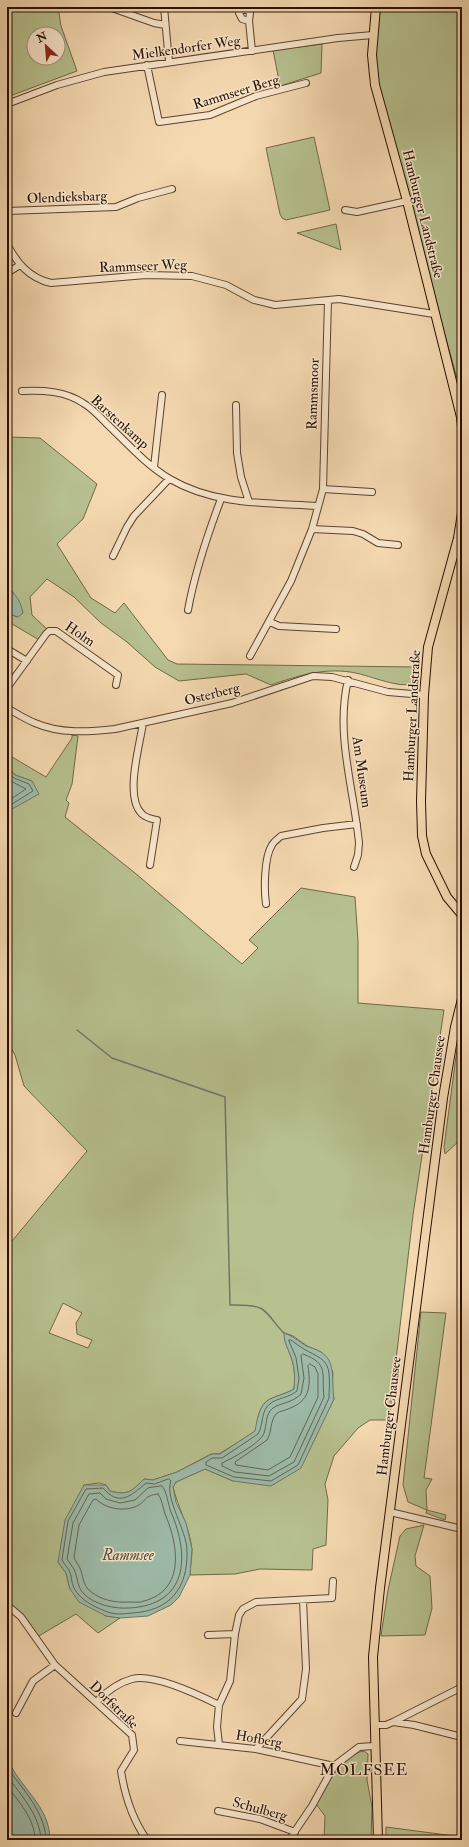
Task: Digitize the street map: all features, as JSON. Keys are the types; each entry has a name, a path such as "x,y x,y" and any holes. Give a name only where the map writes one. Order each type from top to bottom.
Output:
{"main road":[{"name":"Hamburger Landstraße","path":"376,7 372,35 372,62 375,86 407,201 462,426"},
{"name":"Hamburger Landstraße","path":"462,513 458,538 428,647 424,695 421,801 423,845 441,887 447,897 462,914"},
{"name":"Hamburger Chaussee","path":"378,1840 378,1806 374,1746 373,1657 380,1588 443,1098 455,1027 462,998"}],"street":[{"path":"109,7 154,23 165,25"},
{"path":"164,7 169,62"},
{"path":"249,21 252,51"},
{"name":"Mielkendorfer Weg","path":"7,104 57,85 104,72 338,38 372,35"},
{"name":"Rammseer Berg","path":"147,65 159,122 210,116 256,96 306,83"},
{"name":"Olendieksbarg","path":"7,211 116,208 138,198 172,189"},
{"path":"346,210 357,212 407,201"},
{"name":"Rammseer Weg","path":"7,244 20,265 32,276 51,283 146,275 186,276 226,285 254,300 275,305 328,300 353,300 434,314"},
{"path":"7,273 20,265"},
{"name":"Rammsmoor","path":"250,656 270,622 291,581 312,529 317,506 323,489 328,300"},
{"name":"Barstenkamp","path":"22,391 48,391 83,403 169,479 194,490 221,499 317,506"},
{"name":"Barstenkamp","path":"154,467 162,395"},
{"path":"236,405 237,453 240,477 249,502"},
{"path":"113,556 134,516 169,479"},
{"path":"323,489 372,492"},
{"path":"188,610 193,581 203,547 221,499"},
{"path":"312,529 353,531 364,534 378,543 398,545"},
{"path":"270,622 279,626 336,629"},
{"name":"Holm","path":"7,688 49,631 56,631 118,675 116,685"},
{"path":"7,648 27,661"},
{"name":"Osterberg","path":"7,708 35,723 62,730 96,731 143,723 232,703 313,676 348,680 388,692 424,695"},
{"name":"Am Museum","path":"348,680 344,708 345,745 357,824 358,855 354,866"},
{"path":"143,723 133,788 136,804 142,814 157,820 150,865"},
{"path":"266,904 263,887 269,853 272,844 276,839 281,836 357,824"},
{"path":"390,1512 462,1529"},
{"path":"219,1744 217,1727 219,1705 230,1681 235,1634 239,1615 243,1609 256,1602 332,1598 332,1581"},
{"path":"256,1749 302,1699 306,1669 303,1600"},
{"name":"Dorfstraße","path":"7,1605 21,1617 55,1665 132,1735 134,1750 121,1771 124,1792 132,1815 146,1840"},
{"path":"208,1635 235,1634"},
{"path":"16,1713 33,1681 55,1665"},
{"path":"96,1702 110,1689 133,1679 159,1680 190,1691 219,1705"},
{"path":"374,1725 386,1725 393,1722 462,1687"},
{"path":"393,1722 414,1725 462,1737"},
{"name":"Hofberg","path":"180,1741 256,1749 334,1766"},
{"path":"289,1840 312,1806 334,1766 359,1747 374,1746"},
{"name":"Schulberg","path":"218,1811 260,1818 295,1832"}],"green space":[{"path":"7,7 58,7 61,26 26,26 26,66 66,66 66,40 77,71 7,97"},
{"path":"379,7 462,7 462,396 438,311 411,200 376,85 374,69"},
{"path":"322,44 321,73 280,86 273,50"},
{"path":"314,137 330,210 286,220 282,218 280,214 266,148"},
{"path":"336,224 341,250 297,233"},
{"path":"7,437 40,438 97,484 83,519 57,544 91,598 115,613 124,603 168,660 177,664 418,667 411,684 398,684 357,673 340,671 310,674 271,685 246,674 179,681 155,667 127,642 101,623 74,597 47,579 30,597 32,615 49,631 41,641 7,621 7,613 17,617 13,592 7,588"},
{"path":"72,735 78,736 72,784 66,800 69,803 65,817 135,873 242,964 258,948 249,940 301,888 355,897 358,941 358,1003 444,1010 413,1215 389,1420 370,1420 358,1428 334,1456 325,1484 328,1500 326,1545 313,1549 312,1570 260,1569 235,1574 190,1575 192,1550 191,1542 173,1487 176,1482 205,1469 233,1481 327,1413 334,1399 332,1387 333,1372 321,1352 307,1346 293,1336 285,1333 286,1343 294,1369 294,1389 266,1401 261,1408 258,1417 256,1431 219,1454 211,1454 177,1472 153,1480 144,1479 136,1487 126,1493 110,1491 106,1485 99,1483 84,1485 58,1562 66,1573 70,1589 106,1616 120,1618 98,1633 76,1614 37,1637 7,1605 7,1247 87,1151 24,1086 15,1055 7,1041 7,807 12,809 32,781 15,775 7,766 7,754 46,777 72,738","holes":["63,1303 82,1313 76,1323 77,1334 92,1340 88,1348 49,1333"]},
{"path":"462,1034 461,1139 445,1154 444,1147 457,1049"},
{"path":"421,1312 446,1313 424,1478 432,1479 426,1490 427,1510 408,1502 403,1485"},
{"path":"427,1510 446,1515 445,1520 426,1513"},
{"path":"424,1525 415,1556 416,1566 430,1576 432,1608 425,1635 381,1636 388,1590 400,1536 406,1529"},
{"path":"364,1751 368,1754 367,1780 372,1807 371,1840 324,1840 325,1816 316,1804 342,1765 356,1753"},
{"path":"386,1827 462,1837 462,1840 386,1840"}],"water":[{"path":"7,588 18,599 21,605 23,613 18,617 7,613"},
{"path":"7,766 15,775 32,781 39,794 12,809 7,807"},
{"name":"Rammsee","path":"284,1333 326,1356 332,1373 334,1399 301,1468 271,1486 233,1481 205,1469 176,1482 173,1487 176,1502 186,1523 192,1549 190,1575 179,1597 171,1605 148,1616 120,1618 106,1616 79,1602 70,1589 66,1573 58,1562 65,1520 84,1485 106,1485 110,1491 126,1493 136,1487 144,1479 153,1480 177,1472 212,1454 220,1454 255,1431 259,1413 266,1401 294,1389 295,1377 293,1365 285,1343"},
{"path":"7,1757 18,1778 33,1797 45,1816 49,1828 50,1840 7,1840"}],"waterway":[{"path":"77,1030 112,1058 225,1097 230,1305 251,1306 262,1309 284,1333"}],"district":[{"name":"MOLFSEE","path":"364,1770"}]}
